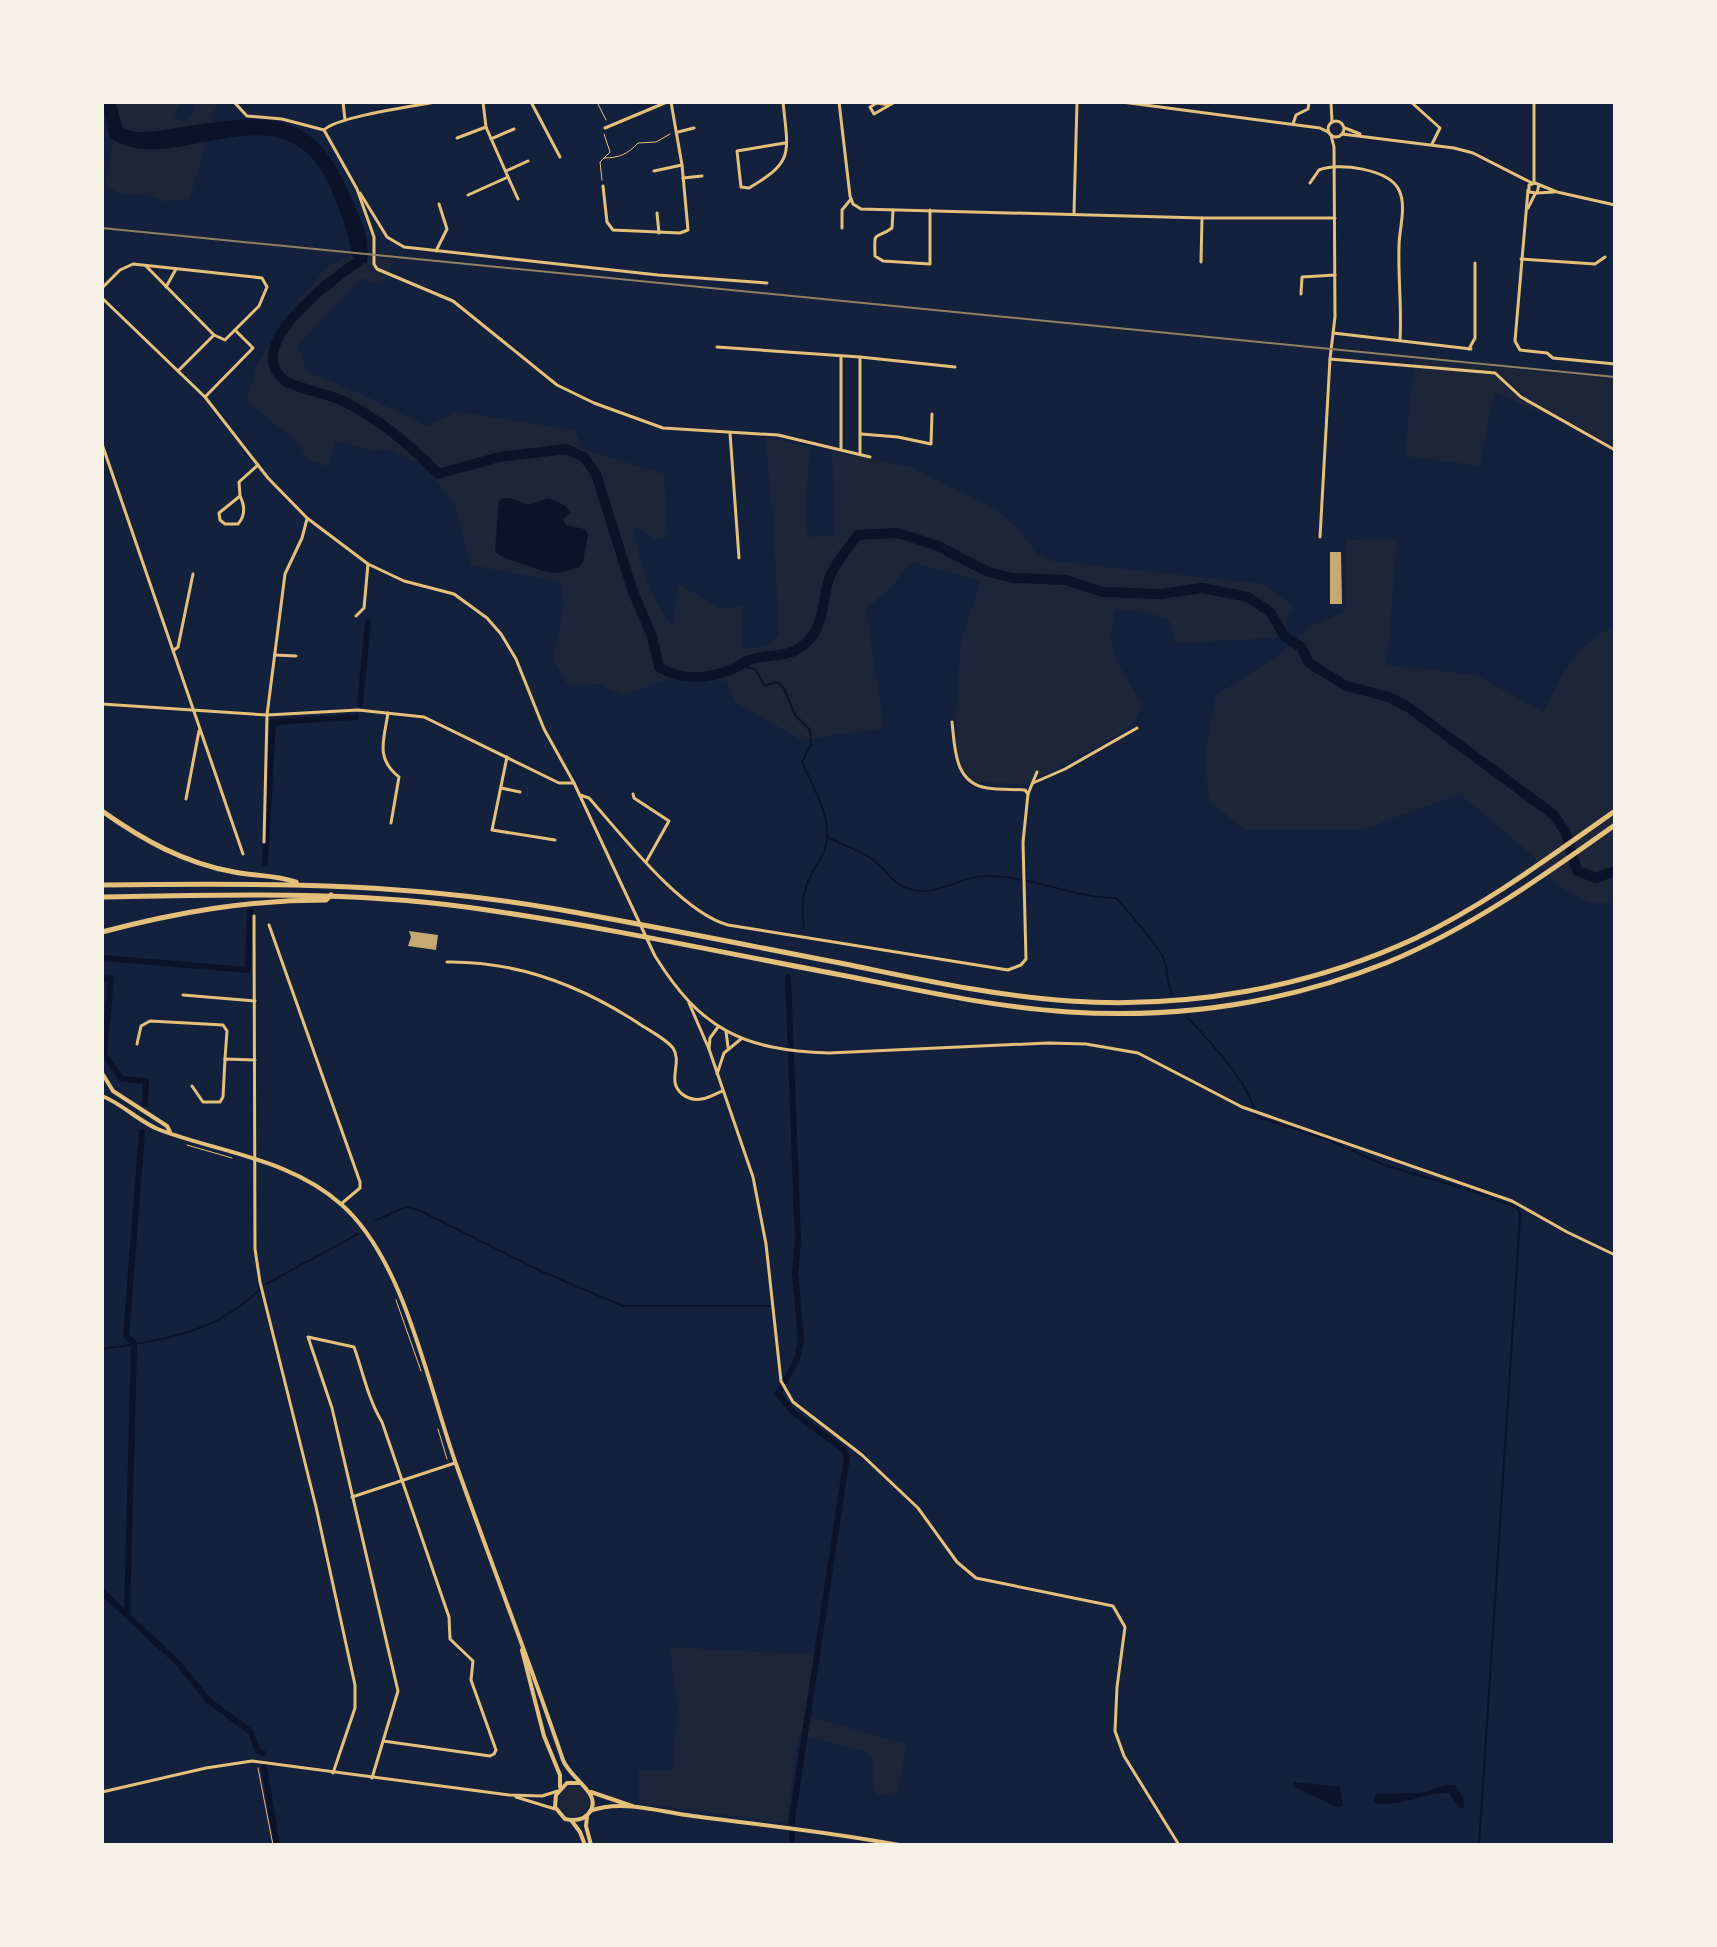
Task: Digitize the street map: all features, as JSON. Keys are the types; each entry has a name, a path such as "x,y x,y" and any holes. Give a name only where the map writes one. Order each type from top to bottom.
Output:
{"highway":[{"path":"102,811 137,836 185,858 234,872 286,878 301,883"},
{"path":"102,885 301,883 437,892 548,908 1012,994 1069,1001 1153,1003 1231,995 1306,978 1416,938 1550,857 1615,811"},
{"path":"102,897 331,895 436,903 547,919 1024,1008 1155,1014 1194,1011 1270,998 1331,982 1385,963 1455,930 1551,870 1615,825"},
{"path":"102,932 221,906 253,901 326,900 331,895"}],"main road":[{"path":"102,1073 113,1091 167,1126 170,1132"},
{"path":"105,1081 102,1094 157,1129 254,1157 301,1176 341,1204 372,1240 393,1279 456,1463 569,1773 590,1792 634,1807"},
{"path":"515,1624 544,1736 560,1775 555,1803 557,1811 571,1820 585,1845"},
{"path":"559,1790 567,1783 580,1783"},
{"path":"590,1792 593,1804 586,1826 591,1845"},
{"path":"571,1820 583,1818 606,1806 634,1807 792,1827 899,1845"}],"street":[{"path":"234,102 247,116 282,119 324,130 390,240 404,247 658,275 767,283"},
{"path":"343,102 345,120"},
{"path":"324,130 345,120 408,104 436,102"},
{"path":"483,102 486,127 518,199"},
{"path":"531,102 560,157"},
{"path":"603,186 607,222 613,230 685,233 688,226 682,165 669,102 607,127"},
{"path":"783,102 785,143 785,157 778,169 749,188 741,187 737,151 785,143"},
{"path":"839,102 852,202 861,209 1202,218 1335,218"},
{"path":"889,105 895,102"},
{"path":"1074,213 1077,102"},
{"path":"1122,102 1320,128 1330,134 1432,144 1473,153 1519,178 1557,192 1615,205"},
{"path":"1293,124 1296,115 1308,109 1309,102"},
{"path":"1320,537 1335,275 1331,102"},
{"path":"1411,102 1440,128 1432,144"},
{"path":"1528,208 1536,194 1534,102"},
{"path":"1320,128 1333,123 1364,135"},
{"path":"457,138 486,127"},
{"path":"1334,147 1343,127"},
{"path":"677,132 694,128"},
{"path":"491,139 514,129"},
{"path":"506,171 528,161"},
{"path":"654,171 682,165"},
{"path":"1310,183 1319,170 1334,166 1386,177 1397,186 1401,195 1400,340"},
{"path":"683,178 702,176"},
{"path":"468,195 508,177"},
{"path":"1519,178 1536,194 1557,192"},
{"path":"1535,183 1528,189 1515,341 1520,350 1547,353 1553,358 1615,364"},
{"path":"357,189 373,233 374,264 379,271 453,301 557,385 594,403 663,428 778,435 870,457"},
{"path":"842,228 842,210 852,202"},
{"path":"436,251 447,229 439,204"},
{"path":"893,210 892,228 878,233 875,239 875,256 883,261 930,264 930,210"},
{"path":"657,213 659,233"},
{"path":"1201,262 1202,218"},
{"path":"1521,259 1595,264 1605,257"},
{"path":"1333,333 1470,349 1475,338 1475,263"},
{"path":"102,288 125,267 133,264 145,265 176,268 262,278 267,287 259,306 225,340 214,335 145,265"},
{"path":"166,287 176,268"},
{"path":"1301,294 1302,277 1335,275"},
{"path":"102,298 205,397 258,465 307,518 368,564 404,581 454,594 487,618 501,634 516,659 544,729 580,795 655,956 689,1003 718,1027 741,1039 795,1052 1048,1043 1086,1044 1138,1053 1152,1058 1212,1094 1249,1110 1512,1201 1615,1255"},
{"path":"205,397 253,348 235,330"},
{"path":"178,371 214,335"},
{"path":"717,347 955,367"},
{"path":"841,356 841,449"},
{"path":"860,357 860,453"},
{"path":"1330,359 1495,373 1521,397 1615,450"},
{"path":"861,434 931,444 932,414"},
{"path":"730,433 739,558"},
{"path":"102,444 243,854"},
{"path":"240,496 219,513 220,520 225,524 238,524 242,519 245,506 240,496 239,482 258,465"},
{"path":"264,842 267,715 285,574 302,538 307,518"},
{"path":"356,616 364,608 368,564"},
{"path":"174,650 178,647 193,574"},
{"path":"275,655 296,656"},
{"path":"102,704 267,715 358,710 424,717 559,783 574,783"},
{"path":"388,713 382,755 387,768 399,777 391,823"},
{"path":"952,722 960,771 976,786 1025,790 1028,794"},
{"path":"186,799 200,727"},
{"path":"1033,783 1065,769 1137,728"},
{"path":"507,757 492,830 555,840"},
{"path":"580,795 589,798 646,862 682,896 720,923 1004,971 1021,965 1026,959 1023,842 1028,794 1037,772"},
{"path":"501,788 520,792"},
{"path":"633,794 634,798 669,821 646,862"},
{"path":"254,916 255,1249 260,1282 316,1507 355,1685 355,1708 333,1773"},
{"path":"269,925 360,1182 360,1188 341,1204"},
{"path":"447,962 487,964 527,971 576,988 613,1007 669,1044 676,1058 674,1082 682,1094 700,1100 722,1091"},
{"path":"183,995 255,1001"},
{"path":"689,1003 709,1049 753,1177 766,1244 781,1381 785,1390 807,1414 862,1455 907,1498 957,1562 976,1578 1113,1606 1125,1627 1115,1731 1124,1756 1179,1845"},
{"path":"137,1044 141,1026 150,1021 223,1025 227,1031 223,1097 220,1102 203,1102 192,1086"},
{"path":"709,1049 710,1038 718,1027"},
{"path":"726,1031 728,1047"},
{"path":"717,1074 728,1047 741,1039"},
{"path":"225,1059 255,1060"},
{"path":"372,1778 383,1741 398,1691 332,1408 308,1337 354,1347 368,1383 371,1404 382,1422 449,1617 450,1639 473,1661 471,1680 496,1750 490,1756 383,1741"},
{"path":"352,1497 456,1463"},
{"path":"102,1792 226,1764 258,1761 509,1795 542,1796 559,1790"},
{"path":"509,1795 557,1811"}],"path":[{"path":"597,102 607,127 604,136 610,152 600,162 603,186"},
{"path":"604,158 614,158 630,152 638,143 656,142 665,135 677,132"},
{"path":"179,1141 233,1158"},
{"path":"394,1295 421,1373"},
{"path":"436,1422 448,1465"},
{"path":"258,1761 273,1845"}],"shaded area":[{"path":"102,102 115,102 123,128 136,132 256,119 298,129 316,142 333,161 366,234 367,264 352,257 334,196 310,156 285,140 257,135 165,149 136,148 110,138"},
{"path":"115,102 181,102 174,117 184,122 193,113 196,102 219,102 211,116 212,122 190,198 165,202 149,195 118,193 106,185 118,116"},
{"path":"354,254 394,261 382,285 362,278 298,344 307,372 427,426 457,412 575,430 582,449 664,474 668,537 654,539 639,528 634,530 648,582 659,607 674,627 677,583 722,609 743,605 741,649 766,646 779,636 765,437 810,447 805,513 808,537 835,535 832,451 910,467 999,511 1021,532 1036,553 1051,561 1264,584 1294,607 1277,638 1175,643 1169,620 1146,612 1116,609 1110,636 1118,664 1142,704 1135,721 1118,735 1027,784 969,782 953,754 961,641 981,581 912,562 892,586 866,609 884,728 801,740 735,702 727,681 671,678 623,695 598,684 568,685 553,660 564,605 561,582 471,565 455,506 426,466 387,449 369,450 335,440 329,467 307,459 299,443 247,401 257,365 300,298 331,264","holes":["511,498 528,505 549,498 566,506 563,521 588,534 579,567 548,572 495,552 497,511"]},
{"path":"1414,359 1615,379 1615,445 1494,392 1480,466 1405,456"},
{"path":"503,498 528,505 549,498 566,506 570,513 563,520 566,525 584,529 588,534 579,567 548,572 495,552 499,501"},
{"path":"1397,539 1387,665 1476,675 1543,712 1580,651 1601,633 1615,626 1615,903 1589,903 1557,885 1532,855 1460,794 1364,829 1244,829 1209,801 1205,756 1216,695 1274,659 1311,626 1345,612 1346,540"},
{"path":"670,1647 815,1655 811,1717 907,1744 897,1796 877,1794 873,1789 873,1758 866,1752 798,1734 787,1823 639,1803 639,1770 673,1770 677,1708"},
{"path":"1294,1782 1340,1787 1343,1805 1339,1808 1334,1806 1292,1786"},
{"path":"1454,1785 1459,1790 1464,1808 1459,1808 1449,1793 1387,1804 1377,1804 1374,1800 1376,1794 1421,1793"},
{"path":"574,1786 580,1787 588,1795 588,1807 580,1815 574,1816 568,1815 560,1807 559,1801 560,1795 568,1787"}],"building":[{"path":"1330,552 1341,552 1342,604 1330,604"},
{"path":"409,931 438,935 436,950 408,946"}],"waterway":[{"path":"360,248 359,261 313,297 282,331 274,349 274,366 284,380 341,400 368,415 417,453 438,474 499,457 566,449 584,457 596,474 633,592 652,636 659,667 667,672 694,677 712,675 752,659 789,653 803,646 818,626 830,576 858,535 897,533 936,545 988,572 1014,578 1066,580 1103,592 1160,594 1202,588 1248,597 1270,612 1285,637 1301,647 1309,663 1346,686 1389,697 1408,707 1554,815 1566,833 1577,871 1596,878 1615,871"},
{"path":"360,704 368,622"},
{"path":"739,666 755,669 765,686 777,682 784,688 795,715 810,730 811,745 802,762 821,805 827,839 804,893 804,928"},
{"path":"265,863 273,722 356,717"},
{"path":"827,837 867,856 899,884 915,891 988,876 1021,879 1084,895 1116,898 1162,955 1172,994"},
{"path":"102,958 248,970 250,911"},
{"path":"788,977 798,1241 795,1273 801,1340 797,1359 778,1394 794,1413 843,1449 847,1457 792,1819 792,1845"},
{"path":"102,978 111,979 104,1054 122,1079 146,1081 145,1104"},
{"path":"1188,1018 1237,1076 1257,1117 1326,1139 1384,1165 1518,1208 1518,1249 1479,1845"},
{"path":"134,1343 126,1336 142,1132"},
{"path":"376,1220 406,1207 419,1210 543,1272 623,1306 770,1306"},
{"path":"266,1284 358,1234"},
{"path":"102,1349 166,1338 205,1326 224,1317 259,1290"},
{"path":"127,1613 134,1346"},
{"path":"102,1592 177,1662 209,1701 251,1732 258,1751 263,1753"},
{"path":"264,1767 277,1845"}],"railway":[{"path":"102,228 1615,377"}]}
